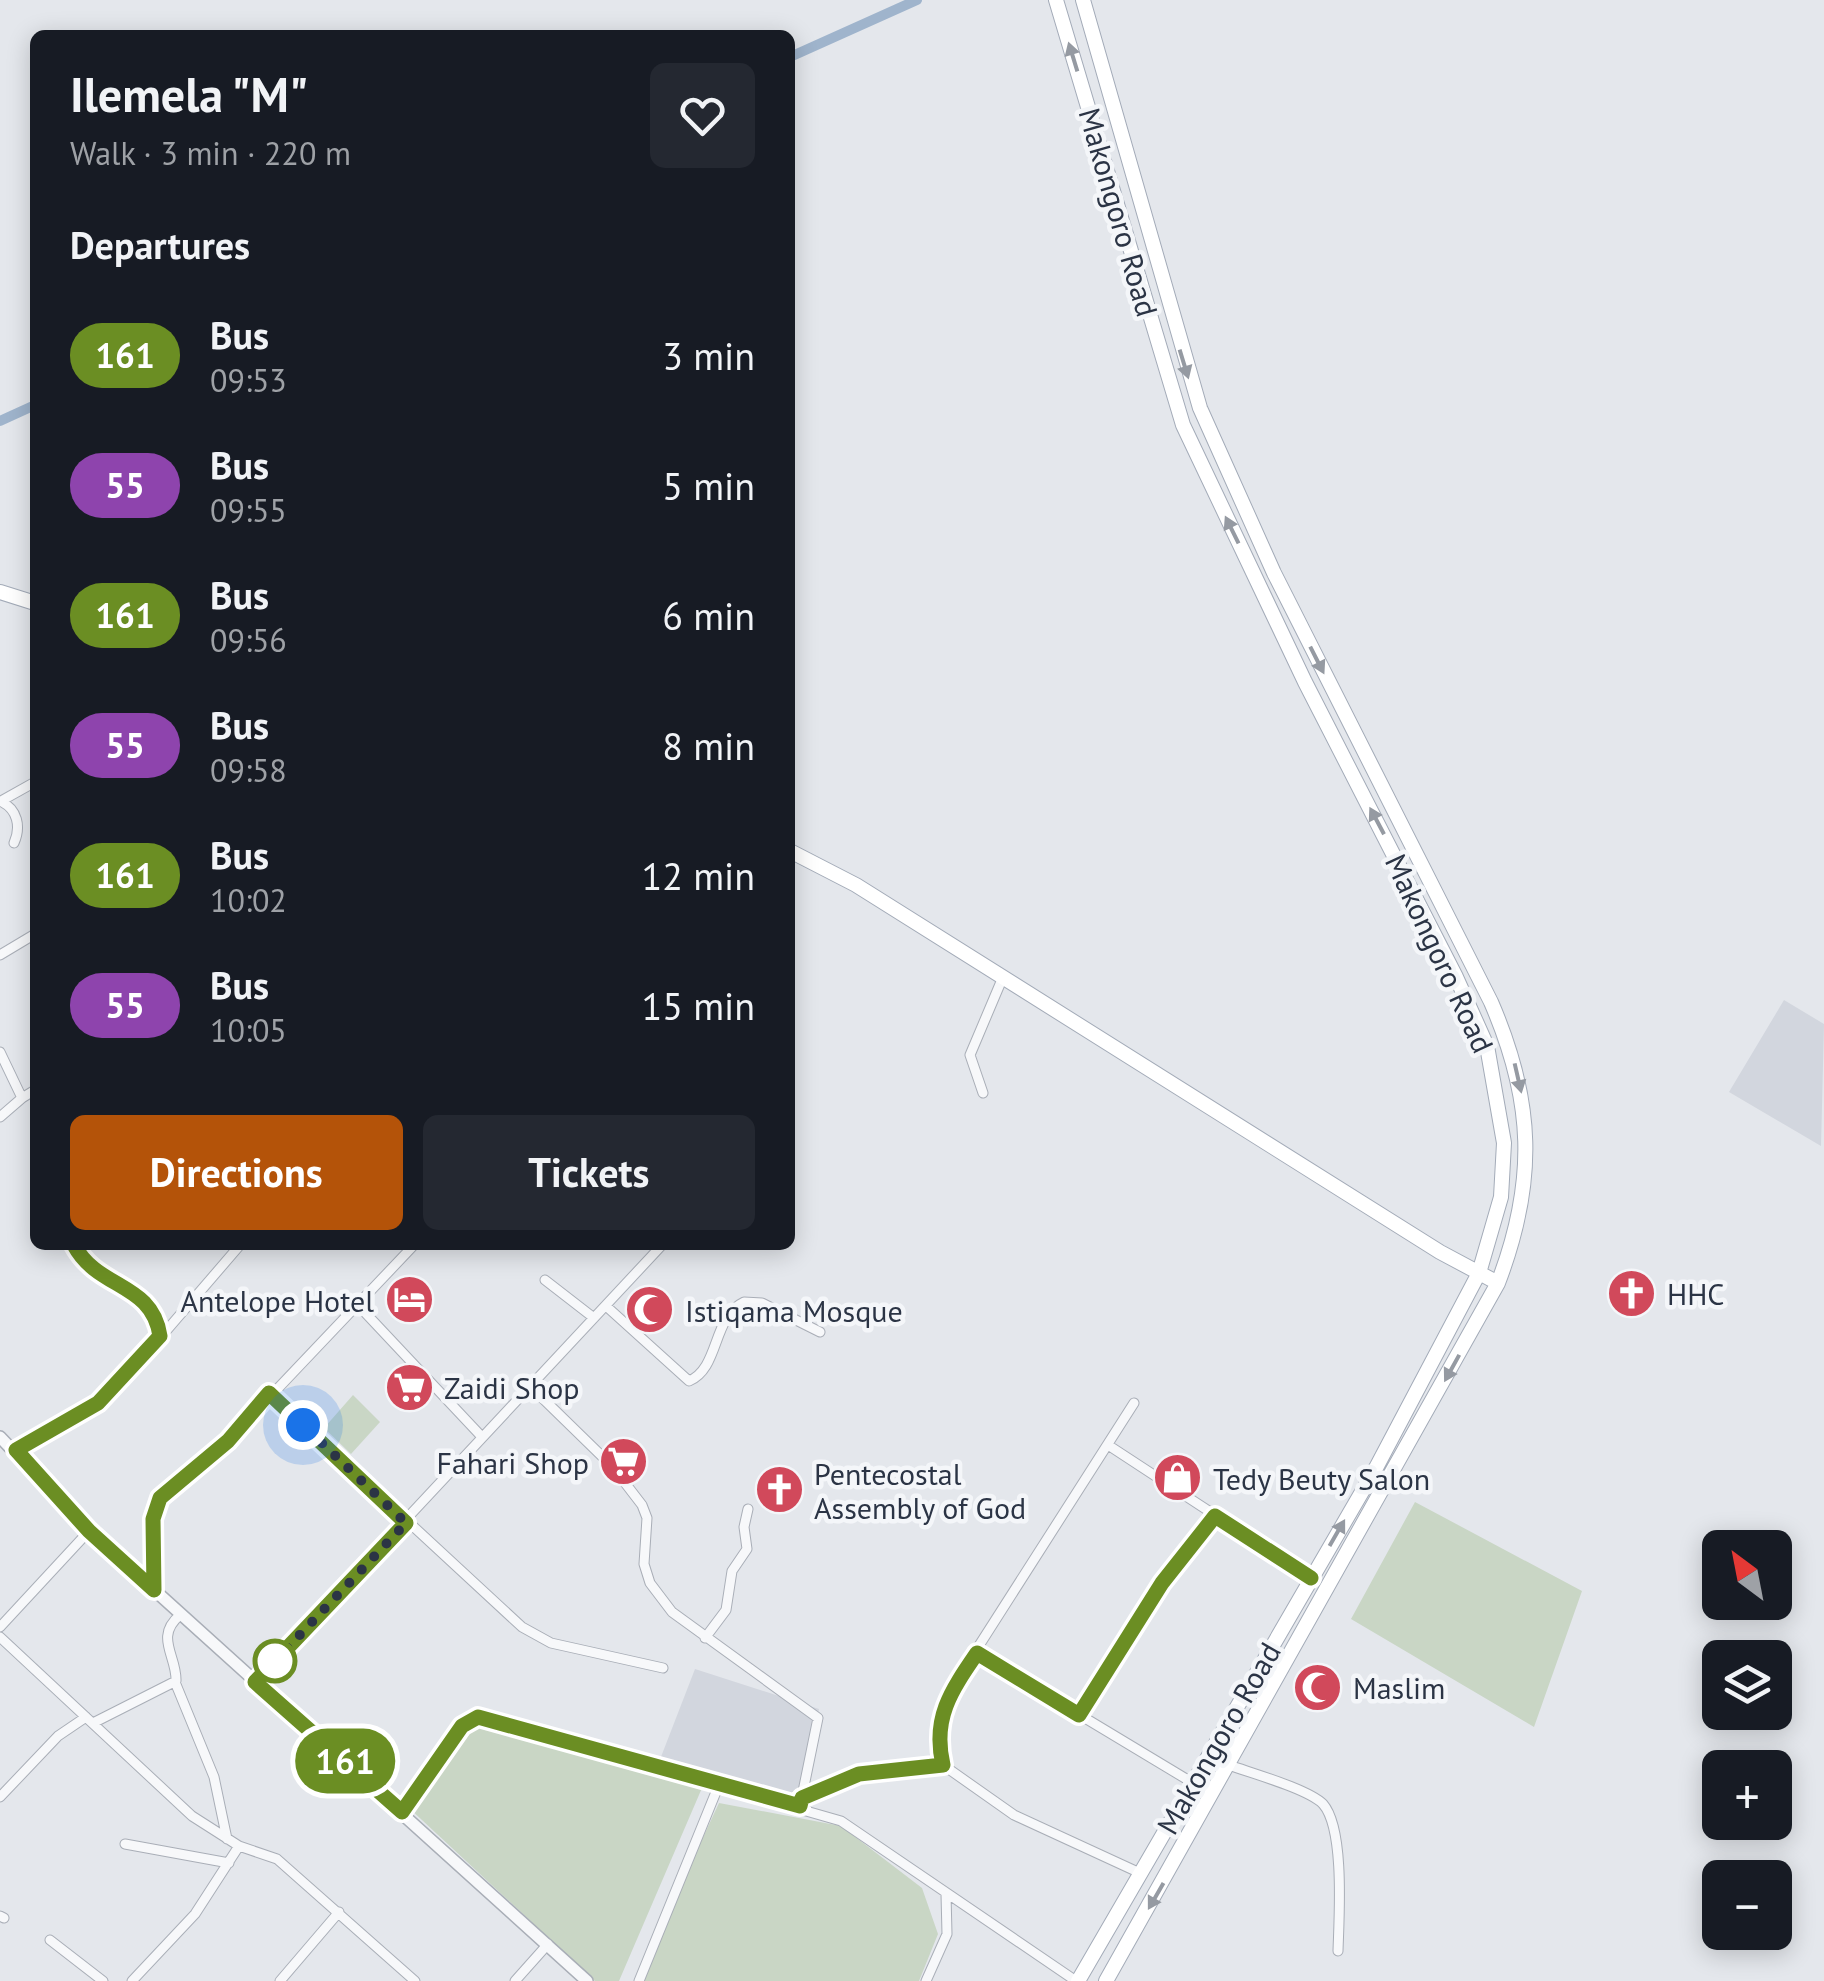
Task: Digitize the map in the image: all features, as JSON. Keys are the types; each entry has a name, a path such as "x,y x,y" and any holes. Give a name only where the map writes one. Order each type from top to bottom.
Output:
{"main road":[{"name":"Makongoro Road","path":"1056,0 1183,425 1486,1046 1500,1104 1503,1172 1496,1223 1479,1272 1377,1466 1077,1981"},
{"name":"Makongoro Road","path":"1083,0 1186,371 1218,453 1506,1038 1523,1102 1526,1170 1524,1202 1498,1282 1106,1981"},
{"path":"0,592 30,601"},
{"path":"795,854 856,886 1498,1282"}],"street":[{"path":"14,843 18,824 14,811 0,801 30,785"},
{"path":"0,955 30,937"},
{"path":"983,1093 970,1055 1004,977"},
{"path":"0,1052 30,1094 0,1117"},
{"path":"78,1250 92,1268 148,1302 160,1336"},
{"path":"16,1450 98,1403 236,1250"},
{"path":"154,1590 153,1519 160,1498 228,1441 269,1393 409,1250"},
{"path":"255,1682 657,1250"},
{"path":"545,1280 594,1318"},
{"path":"606,1306 689,1381 702,1373 726,1316 744,1302 762,1303 820,1332"},
{"path":"357,1304 482,1438"},
{"path":"531,1387 635,1494 646,1518 642,1548 650,1583 672,1612 818,1718 801,1802"},
{"path":"269,1393 406,1523 534,1636 663,1668"},
{"path":"943,1765 938,1742 940,1714 1134,1403"},
{"path":"0,1436 89,1531 587,1981"},
{"path":"1108,1445 1311,1578"},
{"path":"705,1638 726,1610 732,1571 747,1549 744,1527 748,1509"},
{"path":"1079,1715 1162,1583 1215,1516"},
{"path":"0,1627 89,1531"},
{"path":"180,1615 171,1624 166,1638 177,1676 175,1682 214,1778 227,1840"},
{"path":"0,1637 177,1803 227,1840 277,1859 415,1981"},
{"path":"977,1653 1193,1783"},
{"path":"0,1798 58,1736 175,1682"},
{"path":"402,1812 452,1739 474,1718 718,1787 801,1802 852,1827 1077,1981"},
{"path":"1229,1764 1315,1798 1329,1815 1337,1870 1338,1951"},
{"path":"801,1802 859,1774 943,1765 1031,1824 1140,1873"},
{"path":"639,1981 718,1787"},
{"path":"125,1844 229,1864"},
{"path":"132,1981 195,1914 239,1846"},
{"path":"926,1981 947,1934 946,1894"},
{"path":"280,1981 339,1912"},
{"path":"50,1940 102,1981"},
{"path":"515,1981 548,1944"}],"shaded area":[{"path":"1784,1000 1824,1024 1821,1146 1729,1092"},
{"path":"695,1669 819,1709 799,1808 659,1762"}],"green space":[{"path":"353,1395 380,1422 351,1454 324,1428"},
{"path":"1415,1502 1582,1591 1534,1727 1351,1619"},
{"path":"477,1709 708,1774 619,1981 595,1981 408,1807"},
{"path":"719,1803 841,1826 922,1888 938,1934 919,1981 636,1981"}],"waterway":[{"path":"795,55 917,0"},
{"path":"0,421 30,407"}],"bus line":[{"name":"161","path":"77,1250 111,1282 148,1302 154,1309 160,1336 117,1388 16,1450 89,1531 154,1590 153,1519 160,1498 168,1487 228,1441 269,1393 366,1480 406,1523 255,1682 402,1812 462,1726 478,1717 718,1787 800,1806 802,1798 859,1774 943,1765 938,1742 940,1714 950,1691 977,1653 1079,1715 1162,1583 1215,1516 1311,1578"}],"place":[{"name":"HHC","path":"1632,1293"},
{"name":"Antelope Hotel","path":"409,1300"},
{"name":"Istiqama Mosque","path":"650,1310"},
{"name":"Zaidi Shop","path":"409,1387"},
{"name":"Fahari Shop","path":"624,1462"},
{"name":"Tedy Beuty Salon","path":"1178,1478"},
{"name":"Pentecostal Assembly of God","path":"779,1490"},
{"name":"Maslim","path":"1318,1687"}],"route":[{"path":"275,1661 406,1523 366,1480 303,1425"}]}
